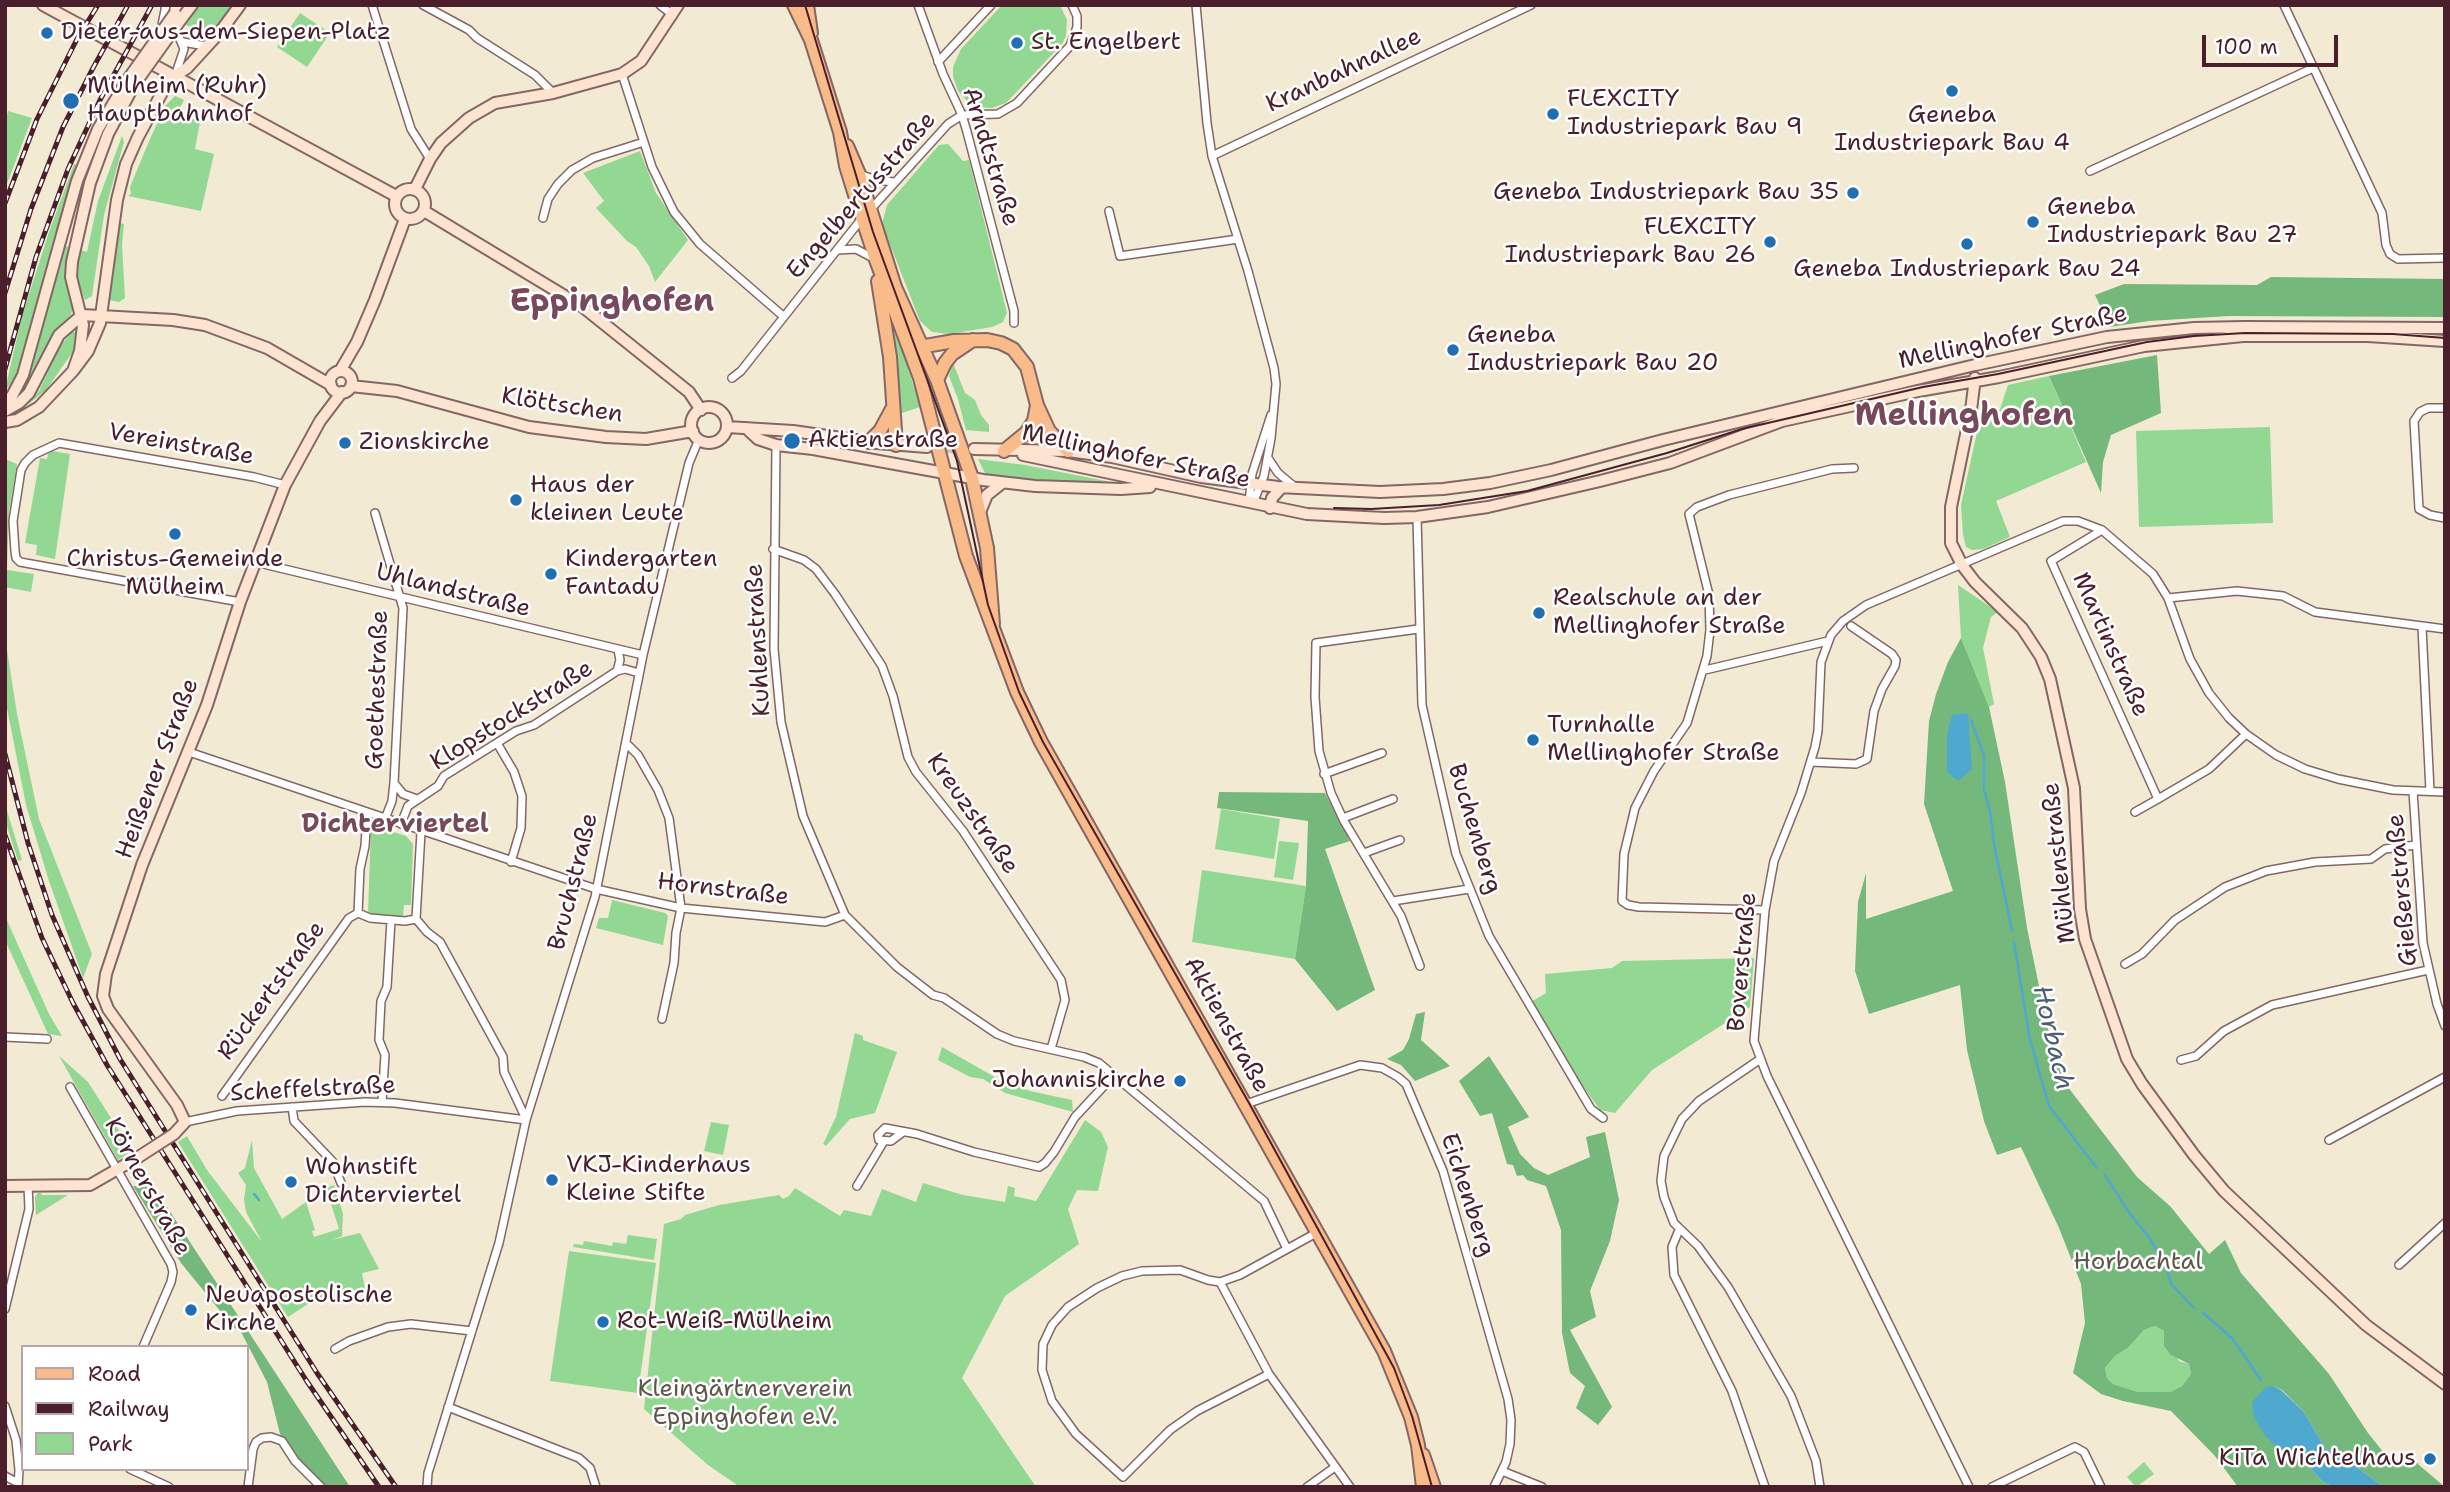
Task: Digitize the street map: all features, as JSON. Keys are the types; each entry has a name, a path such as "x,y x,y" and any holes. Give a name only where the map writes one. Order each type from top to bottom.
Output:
{"main road":[{"path":"43,5 397,196"},
{"path":"5,402 12,396 23,375 77,181 98,129 126,82 179,12 192,5"},
{"path":"5,422 17,420 39,407 88,351 102,316 111,233 123,176 144,125 164,89 220,32 240,5"},
{"name":"Aktienstraße","path":"794,5 811,40 840,132 859,174 876,260 915,348 937,380 972,478 987,548 992,628"},
{"name":"Aktienstraße","path":"807,5 811,40"},
{"path":"415,190 441,143 469,118 495,103 553,93 622,74 641,61 675,10"},
{"path":"73,371 80,351 82,315 71,277 72,262 90,183 108,134 134,85 179,12"},
{"name":"Aktienstraße","path":"840,132 846,166 895,287 915,348 966,556 1017,692 1041,742 1393,1369 1434,1487"},
{"path":"408,188 415,190 422,194 424,211 412,219 405,219 397,213 394,205 397,196 408,188"},
{"path":"424,211 583,307 689,392 701,410"},
{"name":"Heißener Straße","path":"185,1122 177,1105 108,1009 103,996 106,974 136,882 207,705 240,602 285,485 341,381 387,272 405,219"},
{"path":"876,260 890,357 896,445"},
{"path":"5,411 29,393 59,335 82,315"},
{"name":"Klöttschen","path":"82,315 182,321 205,325 252,341 304,369 341,381 373,383 385,389 529,427 606,437 696,435"},
{"name":"Mellinghofer Straße","path":"1004,451 1068,451 1250,484 1390,492 1490,483 1975,365 2069,344 2144,332 2245,327 2445,328"},
{"name":"Mellinghofer Straße","path":"1004,451 1269,508 1344,518 1417,517 1544,496 1664,464 1782,421 2144,346 2243,337 2368,337 2445,341"},
{"path":"937,380 952,354 973,341"},
{"path":"915,348 973,341 1001,342 1020,356 1027,367 1037,405 1049,431 1068,451"},
{"name":"Mühlenstraße","path":"1975,365 1950,516 1951,542 1962,565 2022,628 2050,679 2074,788 2080,909 2085,939 2134,1072 2194,1155 2224,1191 2358,1318 2445,1384"},
{"path":"974,449 1004,451 1026,433 1034,421 1037,405"},
{"path":"869,442 880,431 893,406"},
{"path":"711,407 726,418 727,427 723,437 710,443 696,435 692,421 701,410 711,407"},
{"path":"1721,426 1723,443"},
{"path":"727,427 793,431 927,447"},
{"path":"746,428 758,439 776,445 813,449 1002,483 1121,489 1167,486"},
{"path":"980,512 987,495 1002,483"},
{"path":"1269,508 1272,498 1282,487"},
{"path":"5,1186 90,1185 174,1135 185,1122"},
{"name":"Aktienstraße","path":"1418,1445 1423,1487"}],"street":[{"path":"166,5 162,25 183,42 205,46"},
{"path":"372,5 411,129 430,159"},
{"path":"423,5 470,30 477,38 535,75 553,93"},
{"path":"660,5 675,10"},
{"name":"Arndtstraße","path":"918,5 938,62 962,115 1014,311 1014,323"},
{"path":"938,62 991,5"},
{"name":"Engelbertusstraße","path":"732,378 741,371 866,214 948,124 962,115 998,114 1017,103 1070,46 1077,27 1077,16 1072,5"},
{"path":"1196,5 1206,123 1212,156 1273,368 1276,393 1262,485 1251,503"},
{"name":"Kranbahnallee","path":"1212,156 1531,5"},
{"path":"2284,5 2382,213 2386,245 2390,254 2398,259 2445,258"},
{"path":"175,76 183,57 183,42"},
{"path":"2090,171 2313,68"},
{"path":"622,74 665,195 693,237 783,316"},
{"path":"543,218 548,199 572,170 593,158 644,142"},
{"path":"859,174 894,182"},
{"path":"1109,211 1120,256 1238,239"},
{"path":"837,250 856,249 876,260"},
{"path":"1251,503 1250,484 1274,406"},
{"path":"2445,408 2428,408 2420,412 2414,421 2419,509 2445,518"},
{"name":"Bruchstraße","path":"426,1487 499,1243 526,1120 596,889 639,673 696,435"},
{"name":"Vereinstraße","path":"240,602 27,564 16,558 14,512 21,470 40,450 59,443 254,477 285,485"},
{"name":"Kuhlenstraße","path":"776,445 774,649 781,722 803,816 845,915 897,967 933,995 944,998 997,1034 1014,1041 1084,1056 1099,1063 1114,1075"},
{"path":"1268,457 1278,473 1296,488"},
{"path":"1766,910 1639,907 1622,901 1624,854 1635,808 1654,771 1688,723 1705,670 1710,630 1709,595 1689,514 1697,507 1729,495 1832,468 1854,468"},
{"name":"Goethestraße","path":"375,513 403,608 394,783 386,819"},
{"name":"Buchenberg","path":"1417,517 1422,705 1456,854 1489,936 1591,1109 1603,1118"},
{"name":"Boverstraße","path":"1969,1487 1759,1060 1753,1027 1766,910 1774,861 1811,762 1818,732 1821,662 1828,641 1843,621 1860,608 2063,521 2078,521 2102,530"},
{"path":"2102,530 2153,574 2168,598 2190,659 2216,701 2246,734 2276,755 2305,769 2357,784 2393,790 2445,792"},
{"name":"Martinstraße","path":"2102,530 2051,561 2158,799"},
{"name":"Kreuzstraße","path":"774,549 793,554 816,569 847,612 882,666 911,764 963,831 1061,980 1065,1000 1051,1049"},
{"name":"Uhlandstraße","path":"255,562 643,655"},
{"path":"2168,598 2237,591 2283,596 2315,612 2445,629"},
{"path":"1811,762 1856,764 1867,760 1874,711 1895,666 1896,660 1892,654 1851,626"},
{"path":"2422,627 2430,791"},
{"path":"1418,629 1316,643 1316,724 1324,774 1343,818 1392,900 1420,966"},
{"path":"1705,670 1828,641"},
{"name":"Klopstockstraße","path":"617,671 620,660 618,650"},
{"name":"Klopstockstraße","path":"401,824 408,806 438,786 444,776 496,743 516,731 534,726 617,671 625,669 639,673"},
{"path":"2135,812 2209,769 2246,734"},
{"path":"496,743 514,772 522,796 521,828 511,862"},
{"path":"626,743 645,766 669,818 681,908 674,963 662,1019"},
{"name":"Hornstraße","path":"189,752 596,889 681,908 825,922 845,915"},
{"path":"1324,774 1382,753"},
{"name":"Goethestraße","path":"394,783 403,794 417,799"},
{"name":"Gießerstraße","path":"2413,791 2423,943 2428,971 2445,1026"},
{"path":"1343,818 1393,799"},
{"path":"368,813 360,869 358,913 370,918 405,921 416,919"},
{"path":"421,832 416,919 440,942 494,1040 503,1057 504,1072 526,1120"},
{"path":"1364,853 1400,840"},
{"path":"2125,964 2142,954 2175,920 2225,887 2266,871 2315,862 2371,859 2385,849 2416,845"},
{"path":"1392,900 1469,889"},
{"name":"Rückertstraße","path":"222,1096 349,918 358,913"},
{"path":"382,1102 385,1055 379,1040 380,1014 381,1001 387,987 391,920"},
{"path":"2181,1060 2196,1056 2224,1031 2272,1005 2428,971"},
{"path":"5,1037 47,1039"},
{"path":"1759,1060 1693,1107 1682,1119 1664,1156 1661,1181 1668,1214 1679,1230 1698,1246 1728,1286 1791,1396 1815,1461 1820,1487"},
{"name":"Eichenberg","path":"1246,1104 1360,1065 1382,1068 1406,1084 1443,1171 1508,1399 1511,1435 1502,1471 1494,1487"},
{"path":"903,1132 891,1141 879,1140 878,1135 885,1128 903,1132 1039,1167 1054,1152 1075,1116 1114,1075 1264,1201 1287,1249"},
{"path":"2329,1140 2445,1077"},
{"name":"Körnerstraße","path":"70,1087 171,1264 171,1282 144,1345"},
{"name":"Scheffelstraße","path":"185,1122 222,1112 382,1102 526,1120"},
{"path":"292,1107 294,1121 333,1162 341,1183"},
{"path":"857,1186 884,1141"},
{"path":"5,1310 27,1223 28,1185"},
{"path":"2399,1265 2445,1223"},
{"path":"1679,1230 1672,1247 1674,1275 1732,1391 1765,1487"},
{"path":"1269,1374 1196,1410 1170,1430 1123,1477 1076,1434 1052,1401 1042,1370 1043,1344 1052,1325 1063,1313 1097,1288 1122,1276 1158,1269 1180,1270 1220,1282 1240,1275 1318,1232"},
{"path":"1220,1282 1269,1374 1350,1487"},
{"path":"335,1349 370,1332 400,1325 472,1331"},
{"path":"5,1406 16,1440 18,1485"},
{"path":"449,1407 579,1458 590,1468 596,1487"},
{"path":"248,1487 256,1442 271,1437 282,1441 295,1461 321,1487"},
{"path":"1992,1487 2075,1447 2084,1452 2101,1487"},
{"path":"1307,1487 1335,1467"},
{"path":"134,1471 169,1487"},
{"path":"1502,1471 1542,1487"},
{"path":"5,1476 18,1485"}],"green space":[{"path":"200,5 233,5 206,38 185,24"},
{"path":"1002,5 1060,5 1067,20 1066,36 1062,44 1006,103 992,108 978,107 968,102 958,91 953,67 961,49"},
{"path":"300,13 330,33 307,67 277,47"},
{"path":"175,96 184,100 178,112 200,122 195,149 214,154 201,211 128,196 165,106"},
{"path":"8,111 32,118 5,189 5,127"},
{"path":"122,136 124,142 104,215 92,296 85,300 78,284 77,263 81,250 87,252 98,201"},
{"path":"948,144 963,161 969,160 1007,313 1003,322 992,327 949,334 932,332 920,321 882,224 887,205 939,145"},
{"path":"640,151 656,193 688,240 655,282 649,266 636,247 596,208 604,201 583,173"},
{"path":"74,164 77,165 22,361 12,383 5,390 22,316"},
{"path":"120,223 124,224 122,245 125,298 119,302 109,300"},
{"path":"66,246 66,277 73,307 69,322 47,346 26,392 23,390"},
{"path":"2271,277 2445,279 2445,317 2229,316 2149,321 2110,327 2095,295 2124,284 2257,285"},
{"path":"888,324 891,324 903,352 920,407 900,416"},
{"path":"72,332 78,332 75,349 46,390 26,406 39,391 60,346"},
{"path":"2157,355 2161,413 2111,435 2103,462 2101,493 2049,376"},
{"path":"953,363 965,393 975,400 989,425 989,432 966,430 949,376"},
{"path":"2049,376 2086,462 1996,501 2010,537 1983,549 1972,550 1966,547 1963,535 1961,505 1981,414 2000,409 2008,385"},
{"path":"2270,427 2273,523 2139,527 2136,431"},
{"path":"52,451 70,454 55,559 36,555 37,545 25,543 40,458 47,459"},
{"path":"5,459 17,464 9,511 7,570 34,574 31,592 5,587"},
{"path":"978,459 1025,465 1121,484 1034,482 987,477"},
{"path":"1958,585 1998,612 1991,617 1983,648 1994,704 1989,707 1961,638"},
{"path":"5,637 17,714 39,819 92,954 83,978 26,805 5,698"},
{"name":"Horbachtal","path":"1961,638 1989,707 2005,782 2027,928 2050,1039 2064,1082 2137,1177 2170,1206 2209,1254 2225,1240 2241,1273 2329,1374 2368,1433 2392,1463 2410,1452 2419,1465 2445,1487 2384,1487 2347,1460 2325,1448 2304,1412 2282,1390 2273,1386 2286,1455 2305,1463 2323,1482 2334,1487 2238,1487 2215,1456 2171,1411 2101,1394 2073,1373 2085,1323 2081,1284 2059,1228 2021,1147 1997,1155 1984,1121 1967,1050 1960,985 1869,1014 1855,971 1858,902 1866,873 1866,919 1953,891 1924,804 1929,721 1948,662","holes":["2155,1326 2164,1331 2164,1346 2171,1355 2189,1364 2191,1374 2182,1386 2170,1392 2138,1392 2113,1384 2107,1378 2105,1368 2144,1330"]},
{"path":"1219,792 1325,793 1350,841 1325,849 1375,990 1337,1011 1295,959 1306,886 1308,821 1217,808"},
{"path":"5,804 22,860 18,861 5,820"},
{"path":"1221,809 1280,819 1274,859 1215,849"},
{"path":"384,829 406,836 413,844 411,905 404,905 403,918 372,915 368,911 371,830 379,833"},
{"path":"1279,841 1299,843 1293,880 1274,877"},
{"path":"1202,870 1306,886 1295,959 1192,942"},
{"path":"612,900 665,913 668,916 663,945 596,928 599,918 608,918"},
{"path":"5,916 49,1014 62,1036 48,1034 5,940"},
{"path":"1754,958 1750,1007 1652,1070 1615,1113 1600,1110 1531,1002 1546,993 1545,974 1612,968 1622,961"},
{"path":"1425,1012 1421,1040 1450,1066 1415,1081 1401,1065 1387,1059 1403,1050 1416,1014"},
{"path":"855,1033 863,1036 863,1040 897,1052 875,1113 850,1119 826,1146 823,1144 836,1117"},
{"path":"942,1047 1000,1080 1030,1091 1072,1100 1073,1112 1005,1093 983,1079 970,1077 938,1060"},
{"path":"59,1056 88,1082 132,1151 118,1160"},
{"path":"1489,1056 1529,1117 1508,1127 1520,1154 1534,1168 1548,1175 1590,1157 1586,1137 1605,1132 1619,1200 1610,1241 1590,1291 1596,1317 1570,1330 1612,1407 1598,1425 1576,1408 1585,1386 1570,1373 1562,1333 1561,1230 1546,1186 1527,1180 1523,1175 1517,1176 1513,1165 1507,1164 1492,1113 1480,1116 1459,1081"},
{"name":"Kleingärtnerverein Eppinghofen e.V.","path":"1085,1120 1101,1132 1108,1147 1098,1191 1077,1190 1068,1209 1079,1244 1005,1296 962,1378 1036,1487 740,1487 708,1465 644,1409 664,1224 719,1205 779,1195 783,1199 795,1188 840,1216 844,1210 871,1216 882,1189 916,1202 923,1183 963,1195 1005,1202 1008,1186 1015,1188 1014,1196 1036,1201"},
{"path":"711,1122 729,1125 723,1155 704,1151"},
{"path":"187,1136 207,1170 262,1242 246,1212 246,1185 238,1173 245,1168 252,1140 254,1168 282,1219 306,1202 315,1230 312,1231 314,1237 339,1229 326,1188 334,1185 343,1214 342,1236 331,1240 360,1233 379,1269 362,1273 366,1294 311,1302 288,1317 178,1142"},
{"path":"133,1186 154,1187 350,1487 326,1487 299,1460 280,1434 267,1382 240,1330 234,1328 181,1263"},
{"path":"38,1193 68,1195 36,1215 35,1197"},
{"path":"628,1235 657,1239 654,1260 573,1247 574,1244 583,1245 584,1241 612,1246 613,1242 626,1244"},
{"name":"Rot-Weiß-Mülheim","path":"569,1251 656,1263 638,1393 550,1381"},
{"path":"2155,1326 2164,1331 2179,1361 2189,1364 2191,1374 2182,1386 2170,1392 2138,1392 2113,1384 2107,1378 2105,1368 2144,1330"},
{"path":"2144,1462 2154,1474 2136,1487 2127,1477"}],"water":[{"path":"1968,713 1972,769 1958,781 1947,772 1947,734 1952,715"},
{"path":"2273,1386 2304,1412 2325,1448 2347,1460 2384,1487 2334,1487 2323,1482 2305,1463 2286,1455 2265,1436 2254,1417 2252,1402 2266,1387"}],"waterway":[{"name":"Horbach","path":"1971,720 1984,756 1984,790 2012,931"},
{"name":"Horbach","path":"2014,942 2030,1040 2049,1106 2097,1168"},
{"name":"Horbach","path":"2105,1175 2164,1262 2172,1285 2194,1308"},
{"path":"254,1194 259,1200"},
{"name":"Horbach","path":"2203,1313 2232,1338 2261,1380"}],"tunnel":[{"path":"931,447 967,449"}],"tram line":[{"path":"805,5 873,232 957,461 988,605 1019,692 1043,742 1249,1103 1394,1368 1412,1416 1432,1487"},
{"path":"1334,508 1439,505 1527,491 1667,453 1742,429 1923,387 2147,342 2245,333 2393,334 2445,338"}],"railway":[{"path":"5,203 37,119 77,39 98,5"},
{"path":"5,293 31,209 63,127 128,5"},
{"path":"5,369 36,257 68,169 100,100 152,5"},
{"path":"5,754 28,843 52,915 88,997 120,1059 317,1373 396,1487"},
{"path":"5,835 42,938 107,1065 306,1380 379,1487"}],"place":[{"name":"Dieter-aus-dem-Siepen-Platz","path":"47,33"},
{"name":"St. Engelbert","path":"1017,43"},
{"name":"Geneba Industriepark Bau 4","path":"1952,91"},
{"name":"Mülheim (Ruhr) Hauptbahnhof","path":"71,101"},
{"name":"FLEXCITY Industriepark Bau 9","path":"1553,114"},
{"name":"Geneba Industriepark Bau 35","path":"1853,193"},
{"name":"Geneba Industriepark Bau 27","path":"2033,222"},
{"name":"FLEXCITY Industriepark Bau 26","path":"1770,242"},
{"name":"Geneba Industriepark Bau 24","path":"1967,244"},
{"name":"Geneba Industriepark Bau 20","path":"1453,350"},
{"name":"Aktienstraße","path":"792,441"},
{"name":"Zionskirche","path":"345,443"},
{"name":"Haus der kleinen Leute","path":"516,500"},
{"name":"Christus-Gemeinde Mülheim","path":"175,534"},
{"name":"Kindergarten Fantadu","path":"551,574"},
{"name":"Realschule an der Mellinghofer Straße","path":"1539,613"},
{"name":"Turnhalle Mellinghofer Straße","path":"1533,740"},
{"name":"Johanniskirche","path":"1180,1081"},
{"name":"VKJ-Kinderhaus Kleine Stifte","path":"552,1180"},
{"name":"Wohnstift Dichterviertel","path":"291,1182"},
{"name":"Neuapostolische Kirche","path":"191,1310"},
{"name":"Rot-Weiß-Mülheim","path":"603,1322"},
{"name":"KiTa Wichtelhaus","path":"2430,1459"}],"district":[{"name":"Eppinghofen","path":"612,303"},
{"name":"Mellinghofen","path":"1964,417"},
{"name":"Dichterviertel","path":"395,825"}]}
